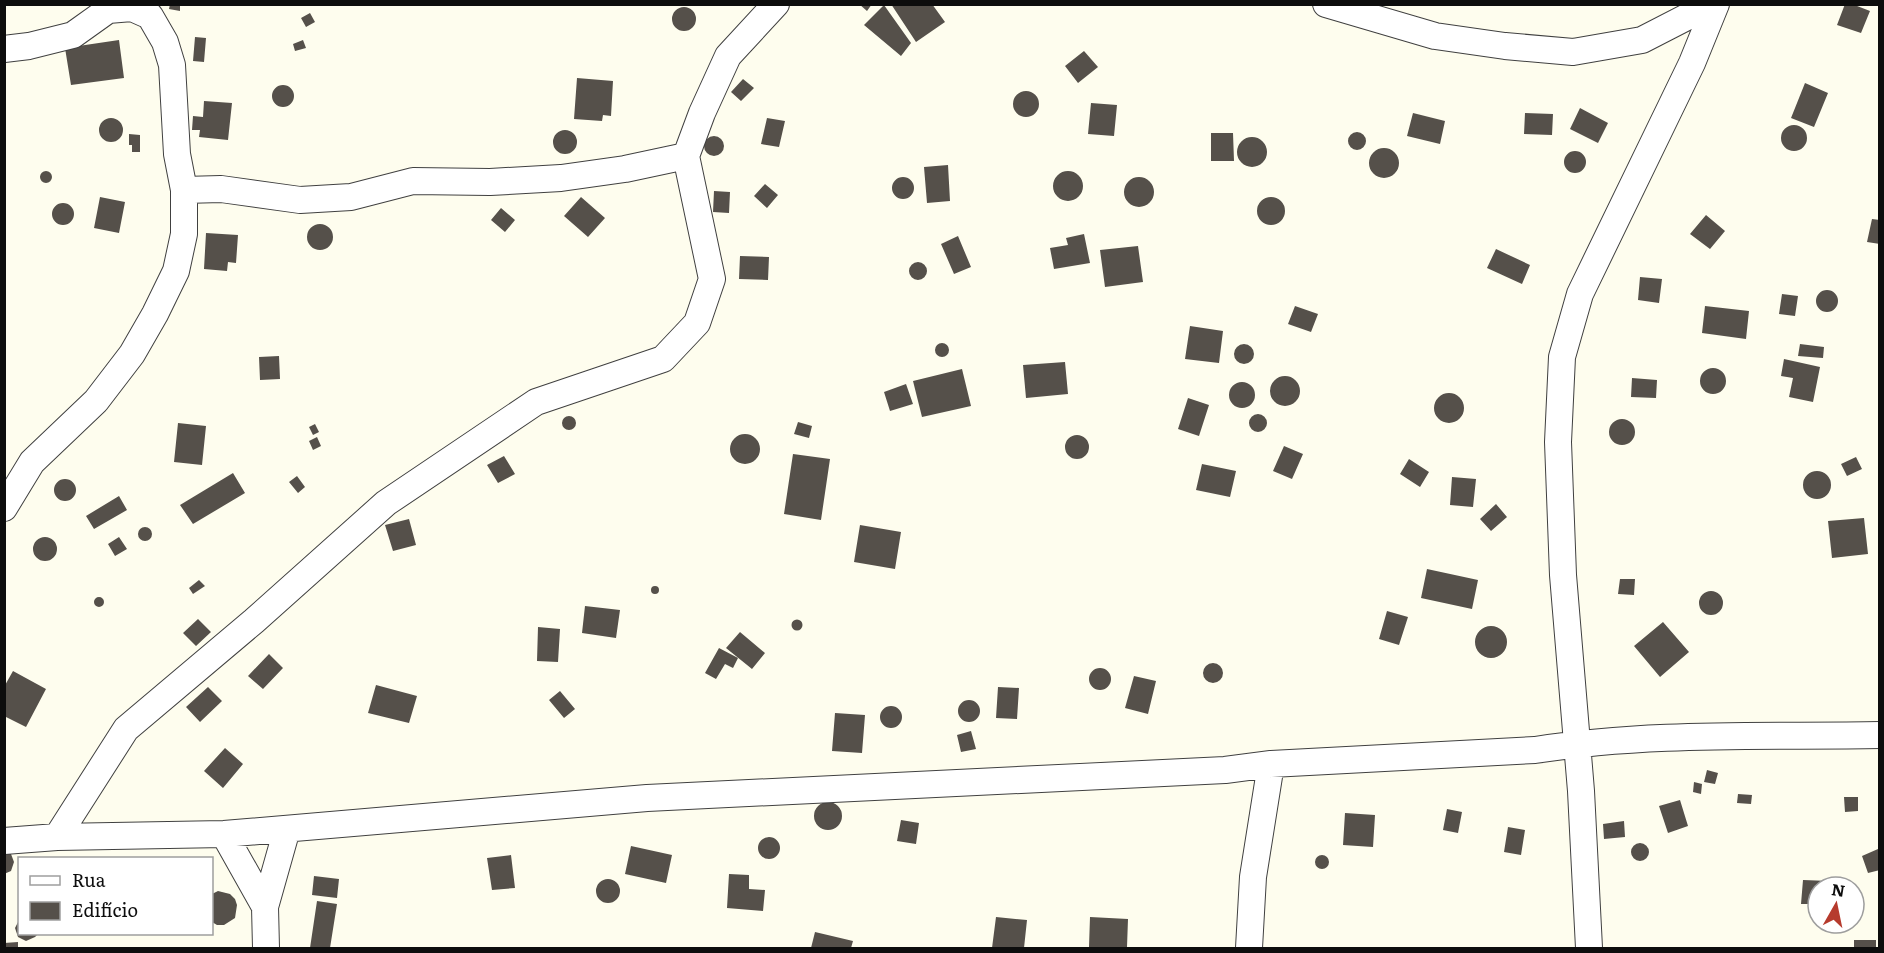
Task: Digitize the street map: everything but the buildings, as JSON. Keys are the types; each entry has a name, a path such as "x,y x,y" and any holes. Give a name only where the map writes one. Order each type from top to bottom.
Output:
{"street":[{"path":"57,837 126,729 254,621 386,503 537,402 663,359 697,323 712,279 686,156 702,113 728,57 776,4"},
{"path":"1326,4 1435,36 1504,46 1573,52 1642,40 1714,4"},
{"path":"1590,948 1563,574 1558,442 1562,357 1580,294 1692,63 1714,4"},
{"path":"4,49 29,46 73,34 110,7 132,8 150,16 165,42 172,65 177,154 184,190 184,234 176,271 155,314 132,354 96,401 32,462 4,508"},
{"path":"184,190 220,189 300,200 351,197 413,181 490,182 561,178 625,169 686,156"},
{"path":"4,841 57,837 224,834 647,798 1225,770 1271,764 1536,750 1577,743 1685,738 1880,735"},
{"path":"1249,948 1253,877 1271,764"},
{"path":"266,948 265,907 287,829"},
{"path":"224,834 265,907"}]}
